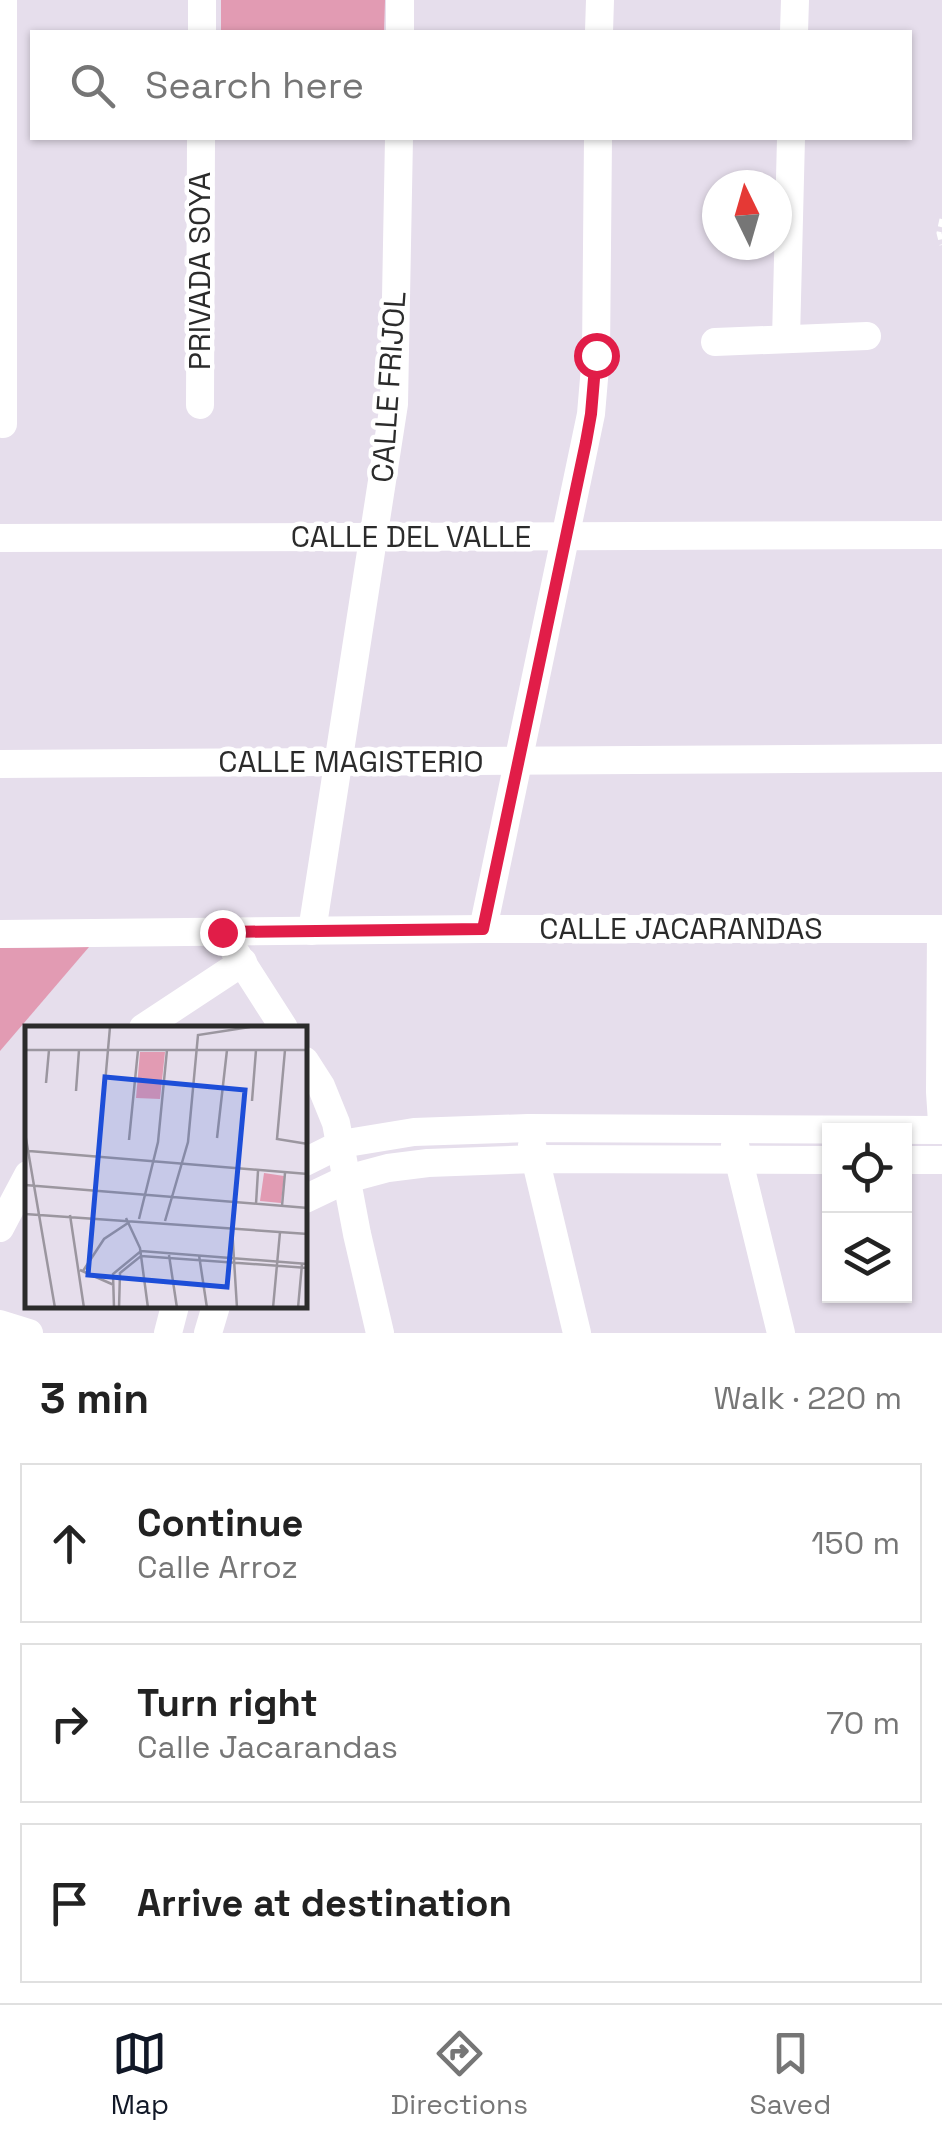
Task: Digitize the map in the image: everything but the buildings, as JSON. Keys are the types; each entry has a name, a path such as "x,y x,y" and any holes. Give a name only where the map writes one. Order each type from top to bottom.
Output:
{"street":[{"path":"2,424 3,0"},
{"path":"202,0 202,30"},
{"path":"400,0 400,30"},
{"path":"599,30 600,0"},
{"path":"794,30 795,0"},
{"name":"PRIVADA SOYA","path":"200,405 201,140"},
{"name":"CALLE FRIJOL","path":"312,930 396,389 399,140"},
{"path":"483,929 588,428 594,386 598,140"},
{"path":"786,339 791,140"},
{"path":"715,342 867,336"},
{"name":"CALLE DEL VALLE","path":"0,538 942,536"},
{"name":"CALLE MAGISTERIO","path":"0,764 942,758"},
{"path":"942,929 942,1122"},
{"name":"CALLE JACARANDAS","path":"0,934 942,929"},
{"path":"222,932 283,1026"},
{"path":"146,1026 242,962"},
{"path":"308,1066 330,1106 342,1144 356,1234 380,1333"},
{"path":"528,1128 577,1333"},
{"path":"308,1161 342,1144 414,1132 528,1128 942,1130"},
{"path":"731,1129 782,1333"},
{"path":"308,1198 347,1178 428,1163 535,1159 822,1160"},
{"path":"912,1160 942,1160"},
{"path":"0,1228 25,1180"},
{"path":"168,1333 174,1308"},
{"path":"208,1333 215,1308"},
{"path":"0,1324 29,1333"}],"path":[{"path":"942,218 938,233 942,245"}],"shaded area":[{"path":"221,0 385,0 384,30 221,30"},
{"path":"89,947 0,1051 0,948"}],"route":[{"path":"222,932 483,929 586,442 596,355"}]}
